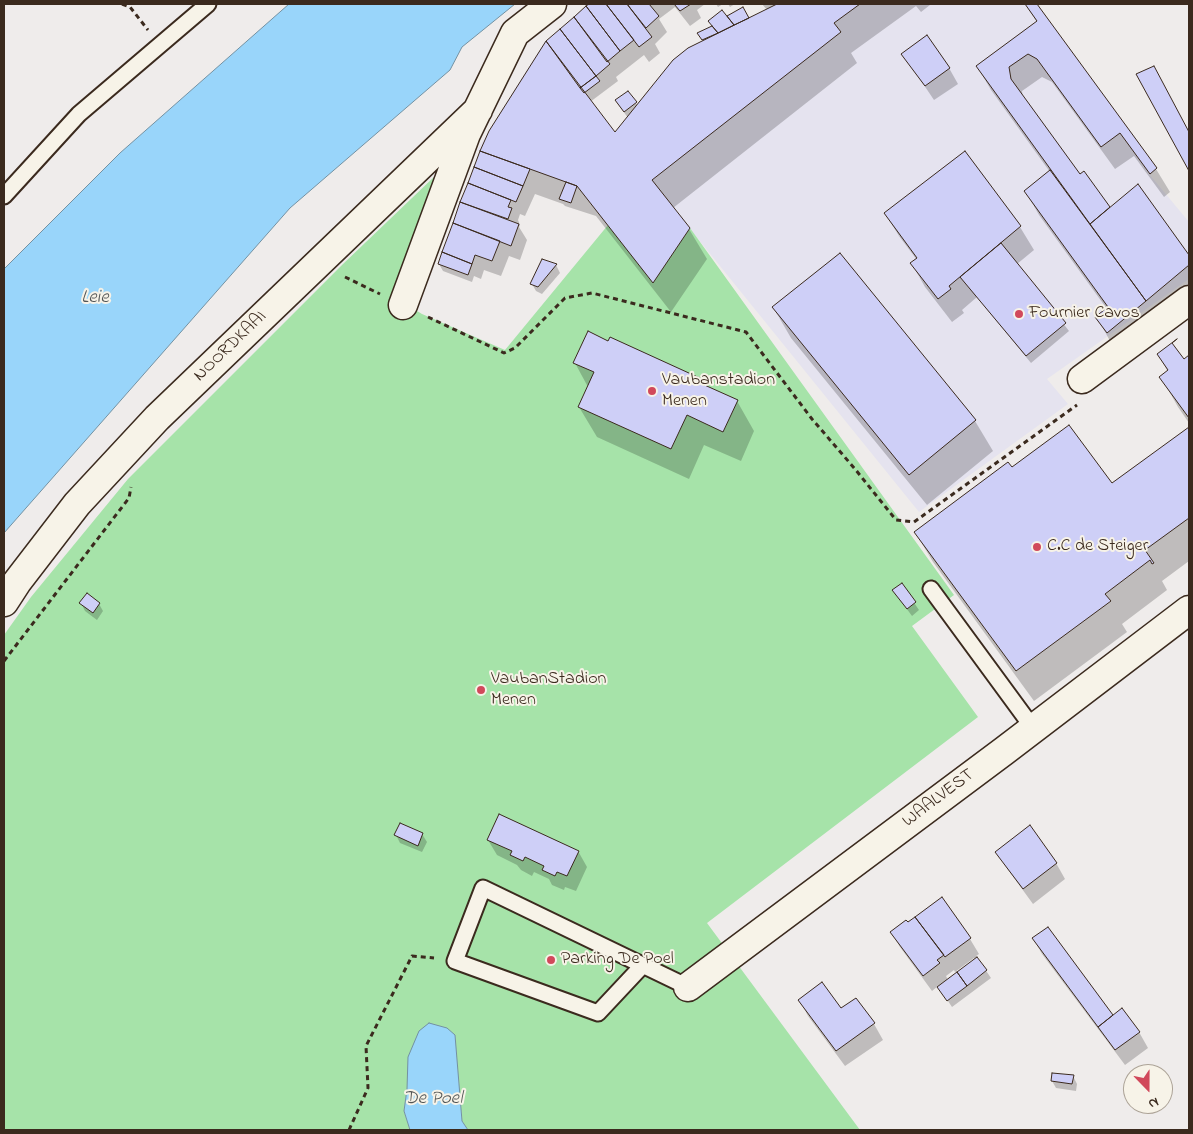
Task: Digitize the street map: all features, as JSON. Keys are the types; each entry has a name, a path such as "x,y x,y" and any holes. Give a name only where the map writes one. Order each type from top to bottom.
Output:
{"street":[{"name":"NOORDKAAI","path":"403,305 466,134 516,33 552,4"},
{"name":"NOORDKAAI","path":"4,602 17,582 77,504 141,434 478,110"},
{"path":"1082,380 1189,300"},
{"name":"WAALVEST","path":"688,987 1189,610"}],"lane":[{"path":"4,196 79,114 208,4"},
{"path":"932,589 1033,728"},
{"path":"643,965 598,1013 454,962 483,888 643,965 688,987"}],"path":[{"path":"122,4 130,8 159,45"},
{"path":"317,264 504,353 515,348 565,298 592,292 746,332 812,419 896,520 914,522 1081,403 1082,380"},
{"path":"4,661 129,498"},
{"path":"349,1130 368,1088 366,1046 412,956 454,962"}],"shaded area":[{"path":"777,4 1037,4 1157,168 1150,175 1189,222 1189,279 1047,379 1068,404 919,512 690,229 653,283 577,186 477,150 545,41 615,132 673,60 688,48"}],"green space":[{"name":"VaubanStadion Menen","path":"435,176 391,295 422,314 505,350 608,225 653,282 690,228 954,595 912,626 978,717 707,923 860,1130 468,1130 462,1121 454,1035 407,1089 404,1111 410,1130 4,1130 4,635 31,597 128,479 343,264"}],"water":[{"name":"Leie","path":"289,4 515,4 462,47 450,70 290,208 4,533 4,269 120,153"},
{"name":"De Poel","path":"429,1023 447,1028 455,1035 462,1121 468,1130 410,1130 404,1111 408,1057 419,1031"}],"building":[{"path":"589,4 606,4 634,40 620,51 586,6"},
{"path":"606,4 627,4 652,37 639,47"},
{"path":"627,4 649,4 659,16 646,28"},
{"path":"674,4 691,4 680,11"},
{"path":"777,4 860,4 834,23 841,32 652,180 690,228 653,283 577,186 480,151 489,131 546,41 615,132 673,60 688,48"},
{"path":"1025,4 1037,4 1157,168 1150,174 1120,133 1101,147 1037,59 1028,54 1009,67 1011,79 1080,174 1084,171 1110,207 1090,224 976,66 1037,21"},
{"path":"586,6 620,51 607,62 574,17"},
{"path":"743,7 749,18 734,25 727,16"},
{"path":"722,10 734,25 718,33 708,21"},
{"path":"574,17 610,64 596,76 560,29"},
{"path":"712,26 718,33 702,40 697,33"},
{"path":"560,29 596,76 580,88 546,41"},
{"path":"927,35 950,68 925,86 901,54"},
{"path":"1154,66 1189,132 1189,171 1136,74"},
{"path":"596,76 600,81 584,93 580,88"},
{"path":"628,91 637,102 624,112 615,100"},
{"path":"480,151 530,169 523,186 474,167"},
{"path":"965,151 1021,226 949,286 951,289 938,299 910,263 917,258 884,213"},
{"path":"474,167 523,186 516,202 468,183"},
{"path":"1050,170 1146,301 1107,333 1095,317 1108,307 1024,191"},
{"path":"566,182 577,186 571,203 559,199"},
{"path":"468,183 511,200 508,207 512,208 508,219 460,202"},
{"path":"1138,184 1189,255 1189,265 1146,301 1090,224"},
{"path":"460,202 519,224 511,246 453,223"},
{"path":"453,223 500,241 492,261 475,255 472,264 442,252"},
{"path":"1001,243 1066,323 1026,356 960,277"},
{"path":"442,252 472,264 468,275 438,264"},
{"path":"840,253 976,420 909,475 772,307"},
{"path":"542,259 557,264 538,287 530,284"},
{"name":"Vaubanstadion Menen","path":"588,331 608,341 610,337 702,379 700,383 738,400 723,432 687,415 671,449 578,407 594,372 573,363"},
{"path":"1177,339 1172,343 1184,359 1189,355 1189,418 1159,377 1168,370 1157,354"},
{"name":"C.C de Steiger","path":"1069,425 1112,483 1189,427 1189,518 1145,550 1154,563 1152,564 1150,560 1105,594 1111,601 1016,671 914,532 1008,462 1012,467"},
{"path":"902,583 916,602 907,609 892,590"},
{"path":"87,593 100,603 93,613 79,603"},
{"path":"499,814 579,851 567,876 557,872 555,876 542,870 544,866 525,857 523,861 510,855 512,851 487,840"},
{"path":"400,823 423,833 418,846 394,835"},
{"path":"1030,825 1057,863 1023,889 995,852"},
{"path":"942,897 971,938 945,957 915,917"},
{"path":"915,917 944,955 937,960 940,963 923,976 890,932 906,920 908,922"},
{"path":"1048,927 1113,1015 1098,1027 1032,938"},
{"path":"977,957 987,970 967,986 957,972"},
{"path":"957,972 967,986 947,1001 937,987"},
{"path":"822,982 841,1008 856,998 875,1023 836,1051 798,1000"},
{"path":"1122,1008 1140,1032 1115,1050 1098,1027"},
{"path":"1052,1073 1074,1075 1072,1084 1051,1081"}],"place":[{"name":"Fournier Cavos","path":"1019,314"},
{"name":"Vaubanstadion Menen","path":"652,391"},
{"name":"C.C de Steiger","path":"1037,547"},
{"name":"VaubanStadion Menen","path":"481,690"},
{"name":"Parking De Poel","path":"551,960"}]}
